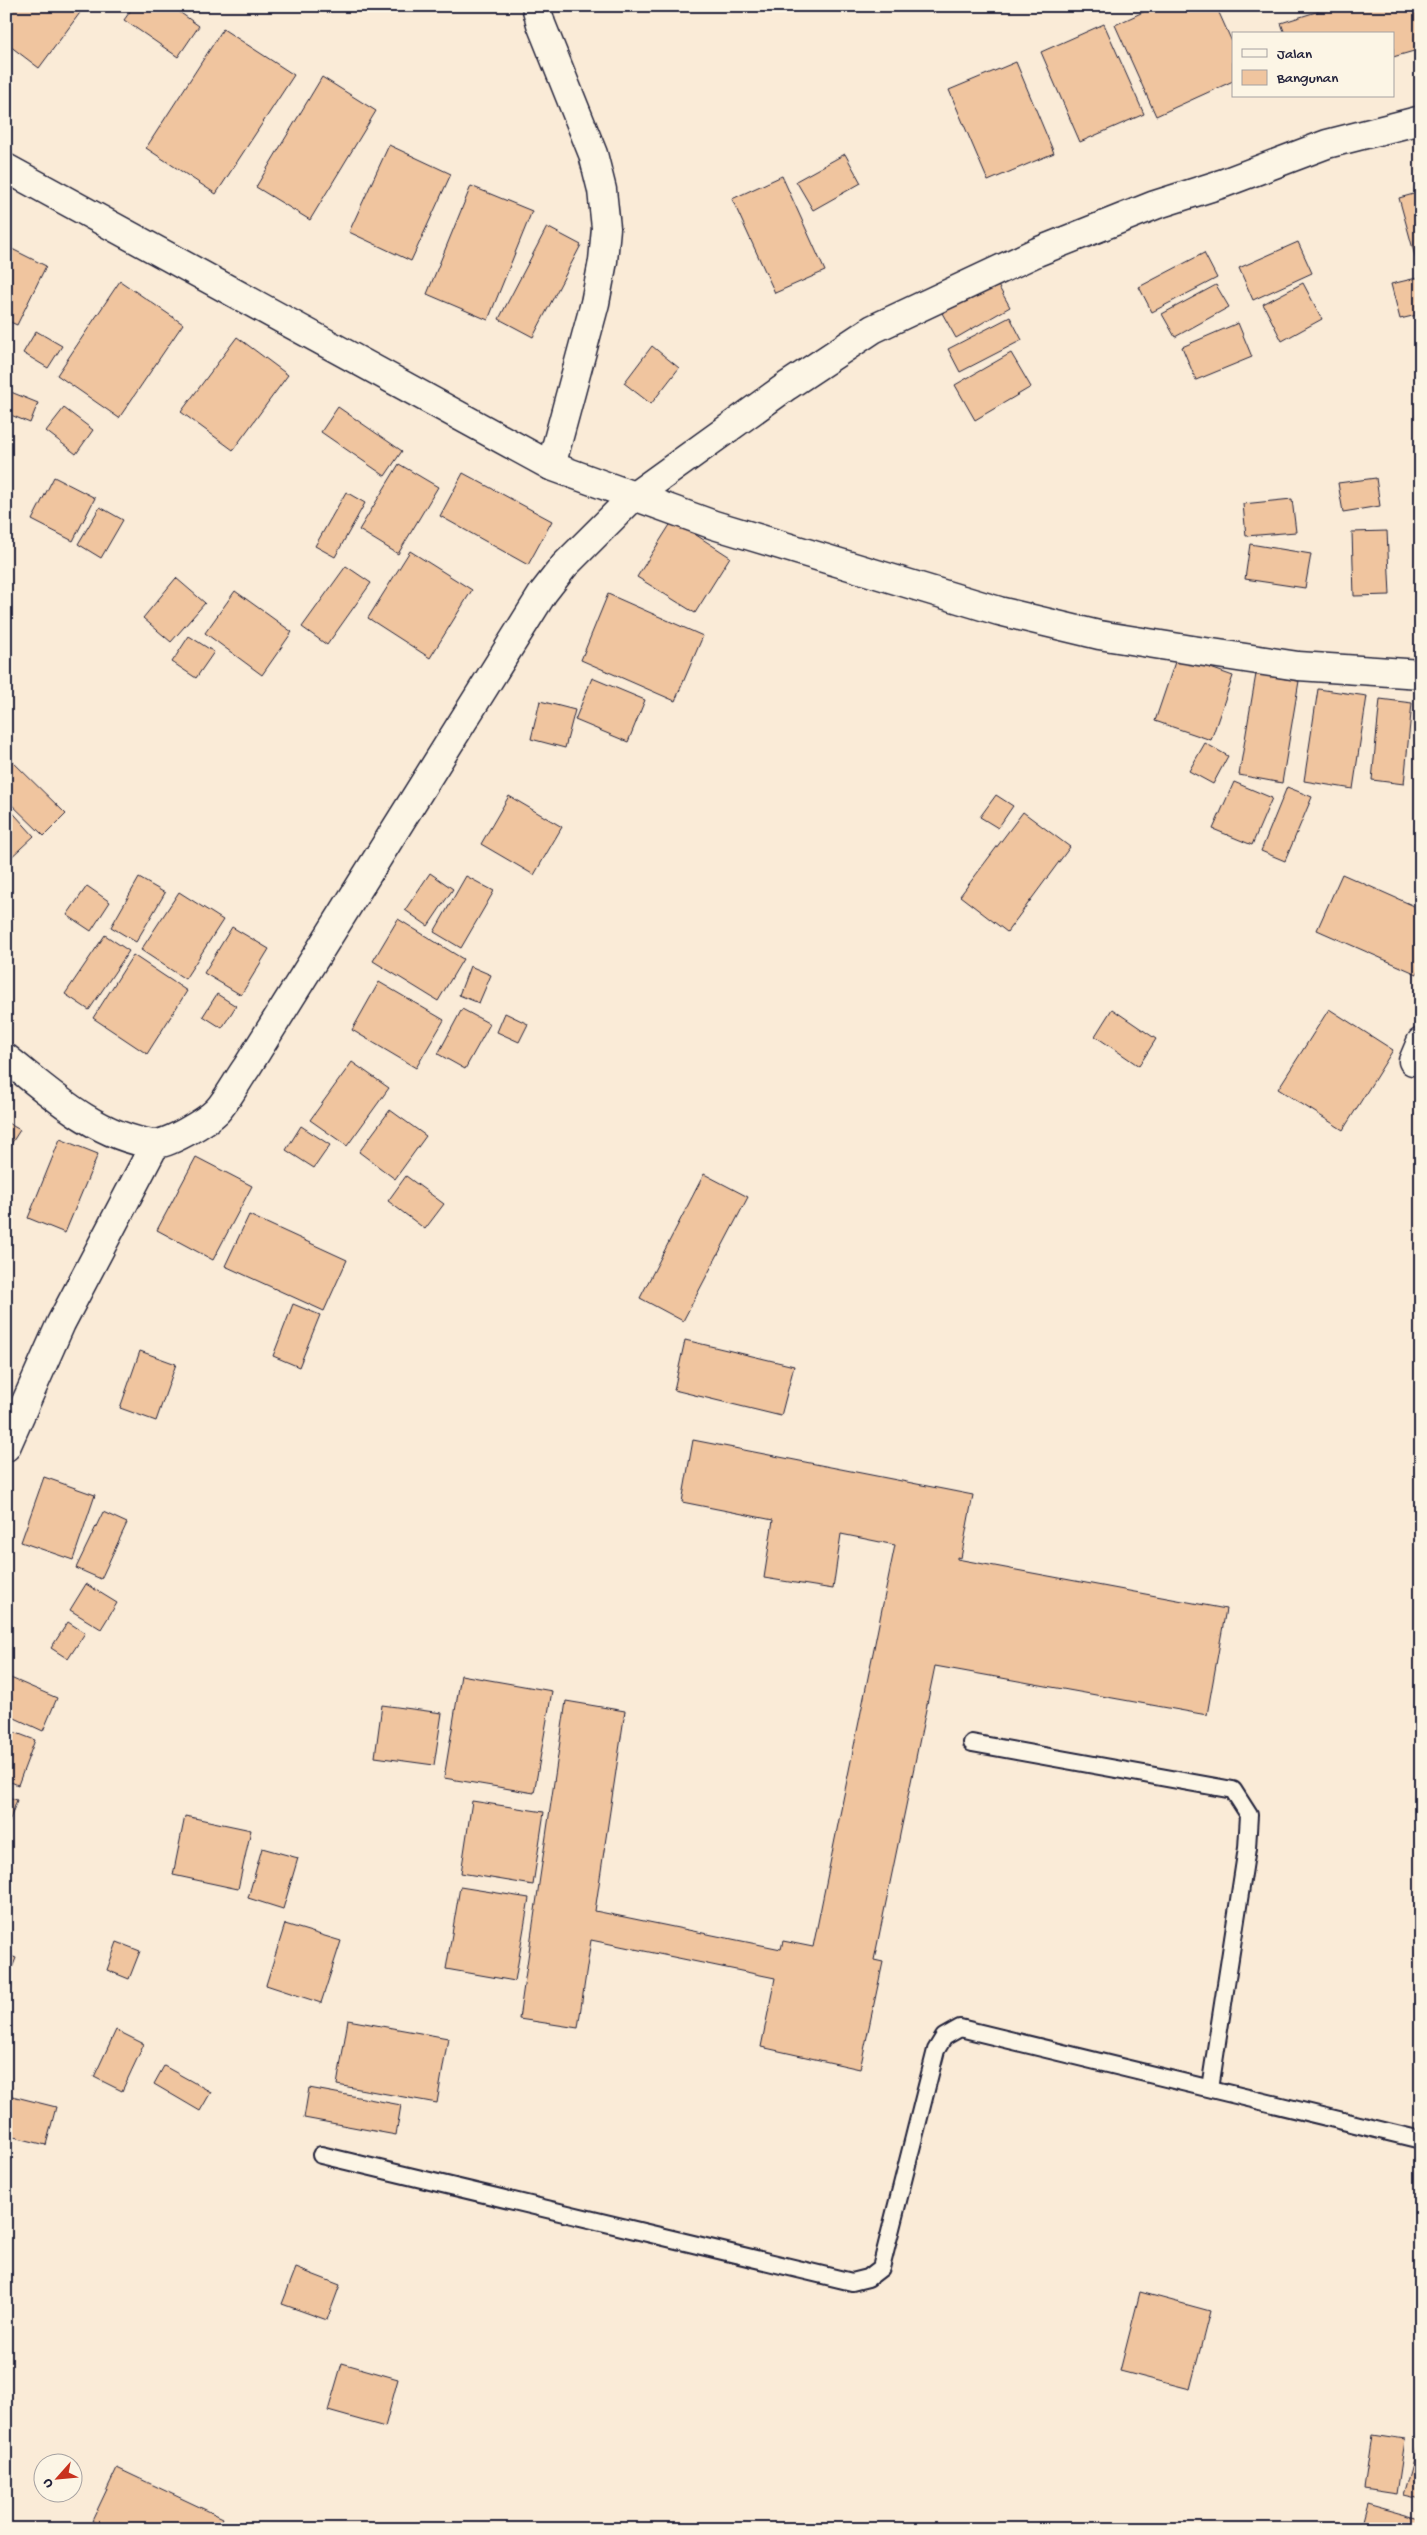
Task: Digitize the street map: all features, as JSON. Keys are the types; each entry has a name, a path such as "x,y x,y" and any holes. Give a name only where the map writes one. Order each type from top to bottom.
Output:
{"street":[{"path":"536,6 541,24 593,154 602,190 606,228 603,261 595,303 551,466"},
{"path":"6,1058 72,1110 115,1132 155,1144 190,1131 216,1111 247,1067 543,592 564,566 633,497 787,386 866,334 943,294 1037,252 1155,205 1224,183 1326,144 1421,120"},
{"path":"6,168 551,466 714,526 999,611 1099,635 1298,666 1421,674"},
{"path":"6,1447 61,1323 155,1144"}],"lane":[{"path":"972,1742 1233,1790 1249,1815 1245,1858 1210,2088"},
{"path":"321,2155 852,2282 868,2278 881,2268 936,2050 944,2038 960,2028 1421,2140"}],"building":[{"path":"6,6 85,6 39,68 6,43"},
{"path":"134,6 171,6 199,26 178,57 124,20"},
{"path":"1156,6 1216,6 1232,42 1232,81 1156,116 1115,25"},
{"path":"1335,6 1421,6 1421,49 1394,57 1394,32 1284,32 1281,23"},
{"path":"1104,24 1144,114 1080,142 1041,52"},
{"path":"223,29 294,75 216,194 146,148"},
{"path":"1016,62 1054,153 988,181 949,90"},
{"path":"322,77 376,111 310,220 256,187"},
{"path":"389,145 451,174 411,261 349,232"},
{"path":"845,154 861,183 813,210 796,181"},
{"path":"782,176 825,271 775,293 732,199"},
{"path":"471,186 532,211 488,320 427,294"},
{"path":"1421,192 1421,266 1418,267 1399,198"},
{"path":"547,227 581,245 533,337 499,319"},
{"path":"1298,242 1312,273 1253,300 1239,268"},
{"path":"6,246 46,266 17,325 6,320"},
{"path":"1204,253 1217,278 1152,312 1139,287"},
{"path":"1421,277 1421,314 1400,319 1391,284"},
{"path":"120,281 183,324 119,418 57,375"},
{"path":"996,282 1010,307 956,338 942,313"},
{"path":"1303,283 1322,319 1282,341 1263,304"},
{"path":"1216,285 1229,307 1175,337 1162,314"},
{"path":"1010,317 1022,340 960,372 948,349"},
{"path":"1238,323 1252,357 1196,380 1182,347"},
{"path":"36,331 62,346 48,368 23,353"},
{"path":"237,337 288,375 233,450 181,412"},
{"path":"652,346 679,368 651,404 624,383"},
{"path":"1011,353 1031,387 975,420 955,385"},
{"path":"6,390 38,403 30,423 6,413"},
{"path":"338,407 402,451 385,476 321,432"},
{"path":"64,408 93,430 76,454 46,431"},
{"path":"399,464 438,487 398,554 359,530"},
{"path":"463,473 552,521 528,565 440,516"},
{"path":"54,477 95,498 73,541 32,520"},
{"path":"1376,478 1380,506 1343,512 1338,483"},
{"path":"346,492 365,503 335,557 315,546"},
{"path":"1292,499 1296,532 1246,536 1243,504"},
{"path":"100,507 123,520 101,558 78,544"},
{"path":"673,520 730,557 695,613 637,577"},
{"path":"1387,531 1390,595 1354,596 1352,532"},
{"path":"1250,544 1311,554 1305,588 1245,579"},
{"path":"410,551 472,590 430,658 368,618"},
{"path":"346,566 371,583 327,645 302,627"},
{"path":"176,578 205,603 171,642 143,618"},
{"path":"235,591 292,632 262,675 205,633"},
{"path":"608,594 703,636 675,701 581,660"},
{"path":"189,636 214,652 196,678 172,662"},
{"path":"1177,656 1233,676 1211,740 1155,721"},
{"path":"1256,674 1299,681 1282,783 1239,775"},
{"path":"592,678 645,700 628,742 575,720"},
{"path":"1318,689 1367,696 1353,789 1304,781"},
{"path":"1380,699 1412,703 1404,784 1372,780"},
{"path":"540,701 575,710 565,748 531,739"},
{"path":"1205,743 1228,756 1213,784 1189,771"},
{"path":"11,760 66,814 44,836 6,799 6,765"},
{"path":"1234,782 1272,798 1252,845 1213,829"},
{"path":"1287,787 1312,797 1285,861 1261,851"},
{"path":"996,795 1013,806 998,828 980,817"},
{"path":"509,796 562,827 534,875 481,844"},
{"path":"6,805 34,836 7,861 6,861"},
{"path":"1023,812 1070,847 1007,932 960,896"},
{"path":"430,873 453,889 428,926 405,910"},
{"path":"1342,874 1421,909 1421,965 1417,974 1317,930"},
{"path":"466,876 494,891 461,948 434,932"},
{"path":"139,878 165,893 136,942 111,927"},
{"path":"87,886 110,902 91,931 67,915"},
{"path":"179,892 223,920 185,979 141,950"},
{"path":"398,919 463,959 438,1001 373,961"},
{"path":"232,927 269,949 241,995 204,973"},
{"path":"105,935 129,951 89,1010 65,994"},
{"path":"133,955 187,991 147,1054 93,1018"},
{"path":"470,966 491,975 479,1003 459,995"},
{"path":"379,982 444,1020 416,1068 352,1030"},
{"path":"217,994 236,1006 222,1028 203,1016"},
{"path":"462,1009 490,1024 465,1069 438,1054"},
{"path":"1112,1009 1156,1039 1139,1066 1095,1036"},
{"path":"1329,1009 1393,1050 1343,1130 1278,1089"},
{"path":"505,1013 528,1024 519,1042 497,1032"},
{"path":"352,1062 389,1088 347,1146 310,1120"},
{"path":"390,1110 426,1136 395,1179 359,1152"},
{"path":"6,1122 20,1130 6,1152"},
{"path":"301,1126 330,1145 314,1168 286,1150"},
{"path":"60,1139 98,1154 65,1233 28,1218"},
{"path":"196,1157 252,1186 213,1260 157,1230"},
{"path":"704,1174 748,1197 683,1321 640,1298"},
{"path":"406,1176 444,1204 425,1229 388,1201"},
{"path":"249,1215 347,1260 324,1311 225,1266"},
{"path":"293,1304 320,1315 299,1367 273,1356"},
{"path":"685,1340 794,1366 781,1416 674,1390"},
{"path":"140,1351 176,1364 156,1421 120,1408"},
{"path":"693,1440 973,1495 961,1558 957,1557 957,1559 1226,1609 1207,1715 935,1666 874,1960 883,1962 860,2069 761,2047 775,1978 591,1940 578,2028 519,2019 566,1701 625,1711 595,1911 781,1949 783,1941 813,1947 895,1545 841,1534 833,1589 764,1578 773,1520 682,1502"},
{"path":"44,1477 95,1495 73,1560 21,1542"},
{"path":"103,1512 127,1523 101,1579 76,1568"},
{"path":"86,1584 117,1603 101,1629 70,1610"},
{"path":"68,1622 85,1633 68,1659 51,1648"},
{"path":"461,1675 552,1691 534,1793 444,1778"},
{"path":"6,1676 57,1698 43,1731 6,1714"},
{"path":"382,1705 442,1713 434,1765 375,1757"},
{"path":"6,1729 35,1740 18,1785 6,1780"},
{"path":"6,1796 17,1800 6,1830"},
{"path":"472,1801 544,1812 533,1885 461,1873"},
{"path":"185,1816 251,1830 238,1889 173,1875"},
{"path":"262,1848 298,1858 283,1909 248,1898"},
{"path":"460,1887 529,1898 515,1981 446,1969"},
{"path":"285,1924 341,1941 321,2003 266,1985"},
{"path":"117,1942 140,1951 129,1979 107,1970"},
{"path":"6,1954 16,1958 8,1978 6,1977"},
{"path":"348,2020 448,2038 437,2103 337,2085"},
{"path":"116,2030 144,2044 122,2091 94,2077"},
{"path":"164,2066 211,2092 200,2111 154,2084"},
{"path":"309,2088 401,2105 396,2135 304,2118"},
{"path":"8,2095 56,2107 46,2145 6,2135"},
{"path":"296,2268 340,2285 327,2320 282,2304"},
{"path":"1140,2292 1210,2311 1190,2389 1120,2371"},
{"path":"342,2363 398,2379 385,2427 328,2411"},
{"path":"1372,2435 1405,2440 1397,2494 1364,2489"},
{"path":"1419,2441 1421,2442 1421,2499 1404,2495"},
{"path":"117,2468 223,2518 218,2529 109,2529 92,2521"},
{"path":"1367,2503 1421,2518 1421,2529 1360,2529"}]}
